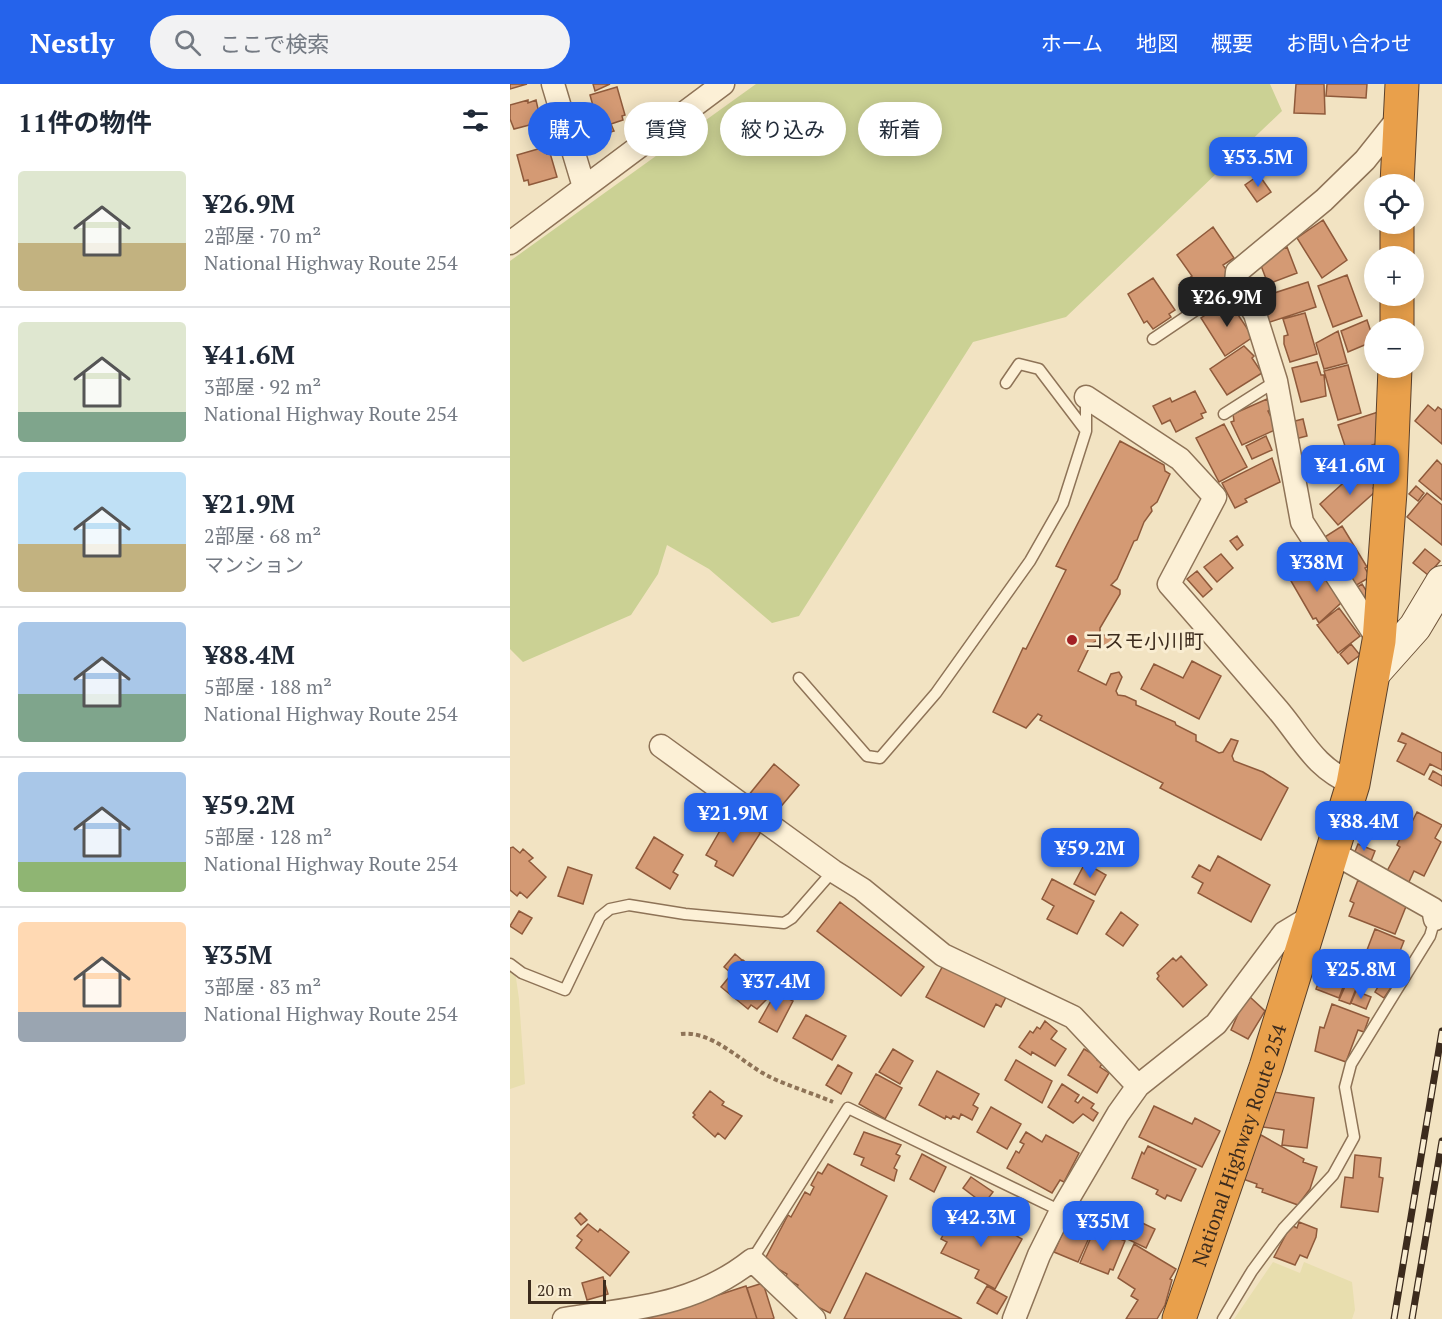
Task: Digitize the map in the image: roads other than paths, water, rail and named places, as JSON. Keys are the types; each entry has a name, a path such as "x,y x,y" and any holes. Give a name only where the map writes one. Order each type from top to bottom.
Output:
{"highway":[{"path":"1397,174 1401,100"},
{"name":"National Highway Route 254","path":"1179,1319 1266,1067 1353,784 1379,641 1390,492 1395,378"}],"street":[{"path":"553,84 584,188"},
{"path":"510,243 723,84"},
{"path":"1379,641 1302,522 1276,381 1255,314 1236,283 1236,272 1365,160 1401,100"},
{"path":"1086,397 1180,459 1215,497 1169,584 1282,715 1314,759 1336,777 1353,784"},
{"path":"1374,673 1415,627 1442,582"},
{"path":"660,746 833,871 862,889 943,955 1072,1017 1138,1086"},
{"path":"1332,852 1433,909 1435,919"},
{"path":"1014,1319 1039,1255 1061,1211 1118,1114 1138,1086 1216,1024 1284,933 1314,915"},
{"path":"564,1319 687,1298 731,1277 752,1260 814,1319"}],"lane":[{"path":"1153,339 1236,283"},
{"path":"1006,383 1019,364 1039,369 1086,431"},
{"path":"1224,414 1276,381"},
{"path":"799,678 867,756 880,758 936,693 1030,561 1063,503 1086,431 1086,397"},
{"path":"510,964 522,973 565,990 600,917 610,909 629,905 685,914 784,923 792,918 833,871"},
{"path":"1223,1319 1270,1246 1333,1175 1354,1137 1345,1087 1351,1064 1430,936 1435,919"},
{"path":"752,1260 848,1108 1061,1211"}],"railway":[{"path":"1394,1319 1442,1031"},
{"path":"1412,1319 1442,1141"}],"place":[{"name":"コスモ小川町","path":"1072,640"}]}
